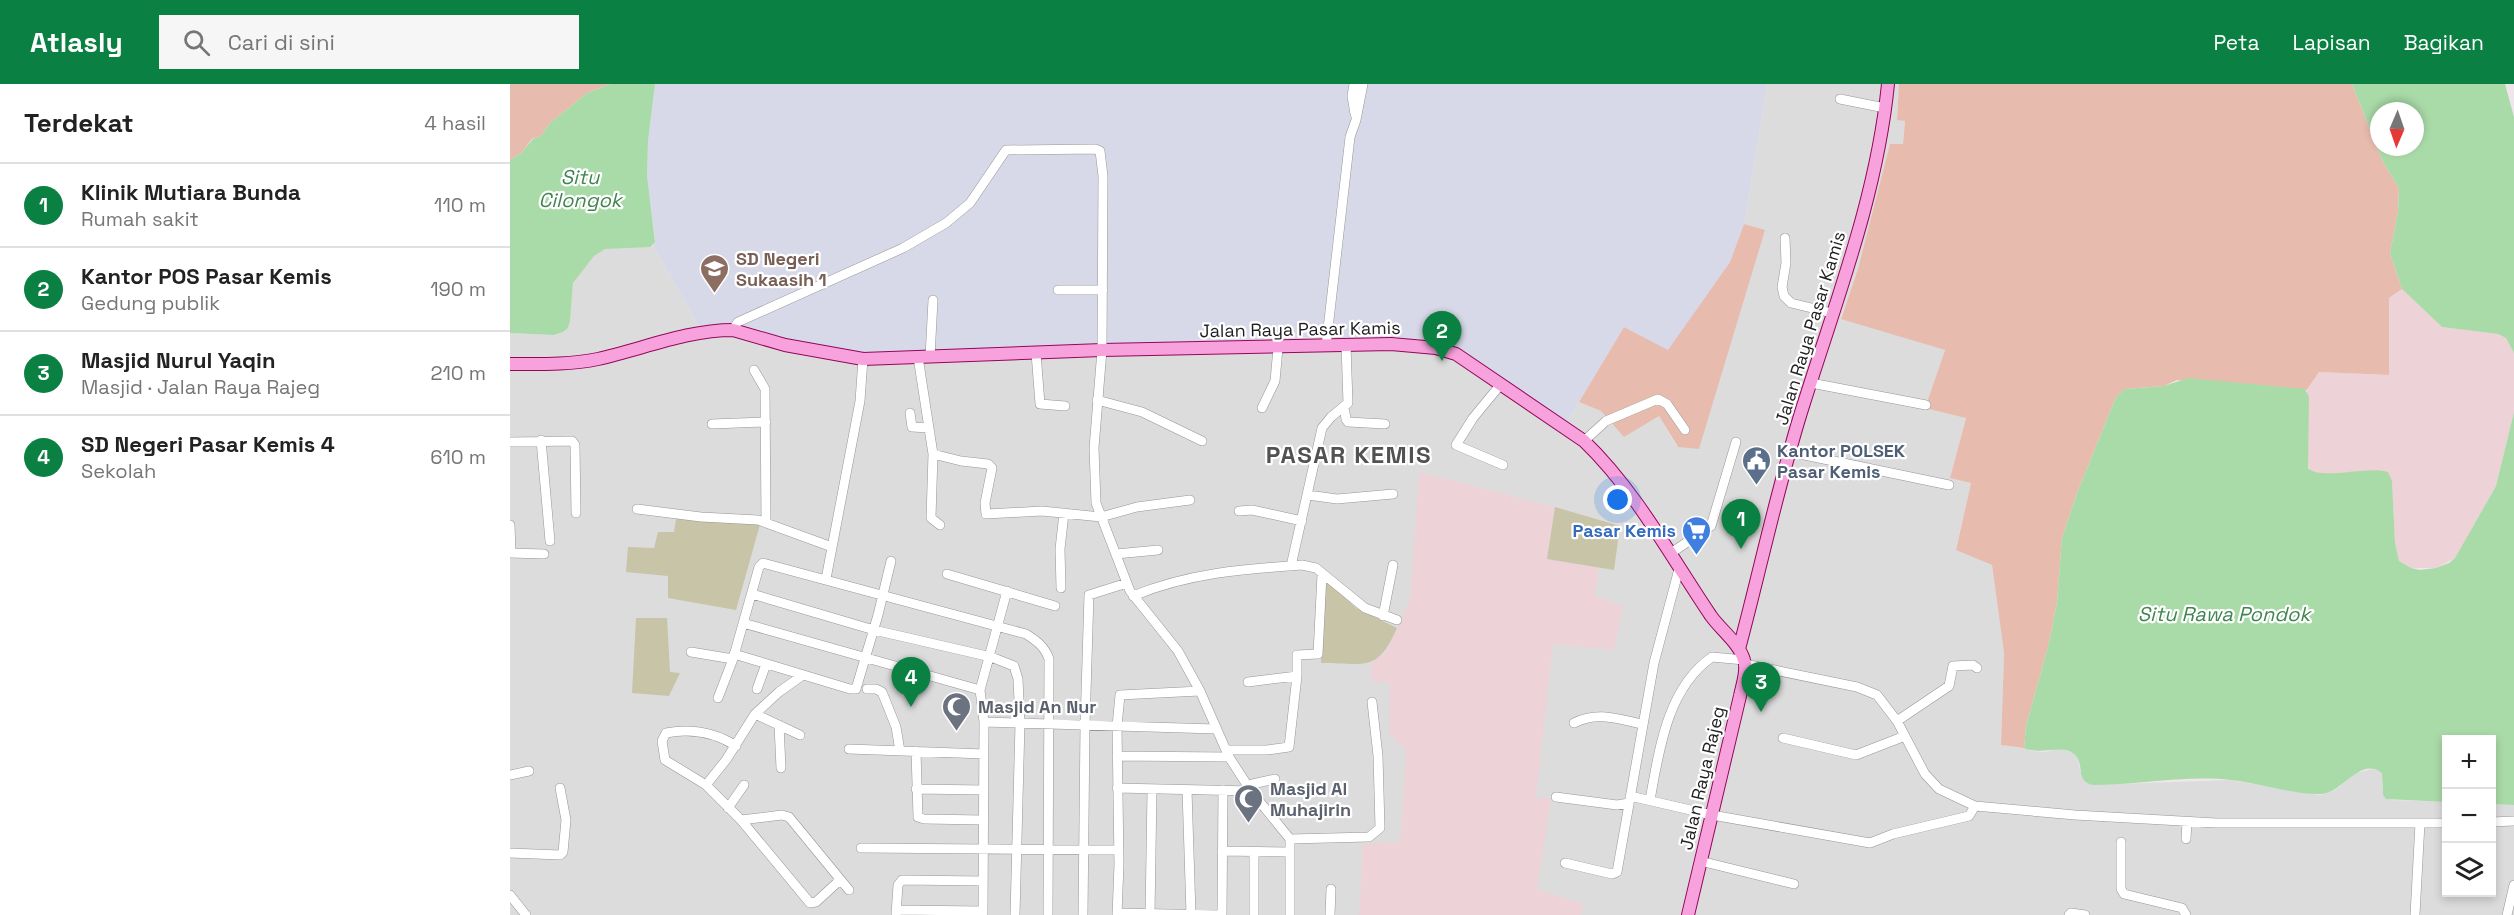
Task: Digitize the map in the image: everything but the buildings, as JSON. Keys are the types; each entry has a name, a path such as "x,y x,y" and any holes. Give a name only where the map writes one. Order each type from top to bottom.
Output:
{"main road":[{"name":"Jalan Raya Pasar Kamis","path":"1743,658 1790,452 1857,240 1876,162 1888,84"},
{"name":"Jalan Raya Pasar Kamis","path":"510,364 547,364 596,359 699,333 734,330 785,345 863,359 1102,350 1391,344 1447,350 1584,441 1630,495 1671,553 1679,569 1743,658"},
{"name":"Jalan Raya Rajeg","path":"1688,915 1740,696 1743,658"}],"street":[{"path":"1354,84 1352,96 1356,120"},
{"path":"1326,346 1350,137 1363,84"},
{"path":"1840,99 1885,108"},
{"path":"734,330 738,322 893,253 946,223 970,203 1006,150 1095,149 1100,151 1103,176 1103,290 1102,350 1093,472 1096,503 1133,596 1178,651 1200,691 1228,753 1249,788 1290,839 1290,915"},
{"path":"1785,238 1786,263 1782,287 1784,296 1791,303 1832,314"},
{"path":"1059,290 1103,290"},
{"path":"933,300 924,357 933,454 931,518 939,525"},
{"path":"1291,566 1322,428 1344,406 1348,398 1346,345"},
{"path":"1262,408 1275,381 1278,348"},
{"path":"1036,353 1041,404 1065,406"},
{"path":"826,579 860,401 863,359"},
{"path":"754,370 765,389 766,523"},
{"path":"1811,383 1926,405"},
{"path":"1501,384 1457,439 1456,445 1503,465"},
{"path":"1584,441 1606,421 1658,399 1667,404 1685,430"},
{"path":"1097,400 1142,412 1202,441"},
{"path":"1344,406 1348,422 1385,424"},
{"path":"910,413 912,427 929,428"},
{"path":"712,424 766,422"},
{"path":"541,440 550,541"},
{"path":"510,442 572,441 576,513"},
{"path":"1671,553 1711,526 1736,442"},
{"path":"1790,452 1949,484"},
{"path":"933,454 961,461 988,464 992,468 985,503 986,514 1042,511 1101,517 1137,507 1190,500"},
{"path":"1308,495 1349,498 1393,494"},
{"path":"637,509 701,517 758,520 832,547"},
{"path":"1239,511 1252,510 1302,521"},
{"path":"1061,588 1060,549 1064,513"},
{"path":"510,525 511,553 544,554"},
{"path":"1116,554 1158,550"},
{"path":"692,652 733,656 850,689 856,688 883,597 891,561"},
{"path":"718,698 759,567 763,563 1026,634 1046,651 1050,677 1048,915"},
{"path":"1383,616 1393,565"},
{"path":"1133,596 1162,584 1208,574 1310,566 1365,608 1397,620"},
{"path":"1565,863 1612,874 1617,872 1642,724 1657,653 1679,569"},
{"path":"946,574 1054,606"},
{"path":"1117,756 1228,753 1289,747 1297,676 1297,655 1318,654 1322,574"},
{"path":"1083,915 1085,725 1090,593 1127,583"},
{"path":"983,881 902,880 898,885 896,913 983,913 984,722 980,690 991,657 1007,591"},
{"path":"752,594 873,630 991,657 1010,663 1016,670 1020,723 1015,915"},
{"path":"743,623 980,690"},
{"path":"1650,800 1667,720 1696,672 1712,657 1743,658 1869,691 1882,699 1897,721 1923,770 1937,787 1975,806 2187,822 2442,822"},
{"path":"757,689 766,664"},
{"path":"1897,721 1948,686 1953,666 1973,665 1977,668"},
{"path":"706,784 736,746 755,714 779,692 803,675"},
{"path":"1248,682 1297,676"},
{"path":"867,689 882,692 897,727 900,751"},
{"path":"1200,691 1120,695 1117,726 1119,850 1117,914 1222,915 1223,790"},
{"path":"1290,839 1368,837 1380,828 1378,756 1372,702"},
{"path":"755,714 800,735"},
{"path":"1574,723 1590,717 1602,716 1642,724"},
{"path":"984,722 1216,729"},
{"path":"778,725 781,768"},
{"path":"736,746 713,733 690,731 669,732 663,735 662,741 665,760 706,784 741,820 816,907 840,880"},
{"path":"1783,738 1856,754 1905,736"},
{"path":"849,749 984,754"},
{"path":"916,751 917,814 919,818 983,820"},
{"path":"510,775 529,771"},
{"path":"1117,788 1223,790 1249,788 1275,779"},
{"path":"728,808 744,784"},
{"path":"510,853 560,855 563,852 566,820 560,788"},
{"path":"916,789 984,790"},
{"path":"1150,914 1152,790"},
{"path":"1187,790 1191,914"},
{"path":"1556,797 1617,805 1630,799 1650,800 1712,815 1870,843 1893,834 1969,816 1975,806"},
{"path":"741,820 782,815 789,817 849,890"},
{"path":"2496,822 2514,821"},
{"path":"2186,839 2187,822"},
{"path":"2415,915 2420,823"},
{"path":"2121,842 2121,889 2124,894 2182,908 2186,915"},
{"path":"861,848 1119,850"},
{"path":"1222,851 1290,852"},
{"path":"1254,852 1254,915"},
{"path":"1701,861 1794,884"},
{"path":"2507,915 2514,885"},
{"path":"1330,915 1331,889"},
{"path":"510,895 526,915"},
{"path":"2069,915 2071,913 2085,915"}],"shaded area":[{"path":"510,84 610,84 587,93 550,123 541,136 532,139 521,153 510,160"},
{"path":"655,84 1767,84 1744,224 1730,262 1668,351 1624,327 1567,422 1442,343 1316,337 861,357 700,328 653,245 655,238 647,175 648,141"},
{"path":"1767,84 1899,84 1897,119 1905,121 1903,144 1841,318 1945,350 1925,408 1966,417 1950,478 1971,483 1956,549 1992,565 2004,653 2001,745 2045,752 2060,748 2073,753 2078,759 2080,771 2093,785 2229,780 2320,795 2335,790 2356,773 2372,769 2379,770 2382,773 2382,789 2391,800 2442,802 2442,897 2496,897 2496,804 2514,805 2514,915 510,915 510,333 554,335 568,328 573,283 579,271 598,252 605,249 653,245 700,328 1030,350 1316,337 1442,343 1567,422 1579,402 1601,411 1659,416 1677,447 1765,231 1744,224"},
{"path":"1899,84 2352,84 2370,129 2370,156 2381,156 2399,188 2398,212 2390,253 2402,289 2389,298 2389,375 2319,372 2307,390 2177,380 2164,386 2125,389 2116,397 2077,493 2062,538 2057,602 2049,643 2026,726 2024,748 2001,745 2004,653 1992,565 1956,550 1971,483 1950,478 1966,418 1925,408 1945,350 1841,319 1858,269 1890,144 1903,144 1905,121 1897,120"},
{"path":"1744,224 1765,230 1699,449 1678,447 1659,416 1624,437 1601,411 1579,402 1624,327 1668,350 1730,262"},
{"path":"2402,289 2442,327 2498,334 2506,338 2514,353 2514,412 2496,486 2455,558 2436,568 2411,568 2399,561 2395,543 2392,481 2317,473 2311,471 2307,465 2307,391 2319,372 2389,375 2389,298"},
{"path":"1419,472 1555,507 1547,558 1599,568 1595,596 1623,606 1614,650 1553,644 1536,797 1551,799 1537,889 1583,904 1581,915 1359,915 1363,844 1400,841 1406,750 1389,733 1390,683 1371,681 1371,663 1387,651 1410,599"},
{"path":"1555,507 1620,526 1614,570 1547,559"},
{"path":"677,512 761,521 736,610 668,598 668,576 626,572 628,547 654,548 658,532 674,532"},
{"path":"1324,578 1356,608 1397,628 1390,642 1376,659 1360,664 1321,663"},
{"path":"636,618 667,618 670,672 680,673 669,696 632,693"}],"water":[{"name":"Situ Cilongok","path":"610,84 655,84 648,141 647,175 655,242 650,247 605,249 594,256 573,283 570,321 568,328 563,332 554,335 510,333 510,160 521,153 533,139 541,136 550,123 587,93"},
{"path":"2352,84 2505,84 2514,117 2514,353 2506,338 2498,334 2442,327 2402,289 2390,253 2398,212 2399,188 2381,156 2424,156 2424,102 2370,102 2370,129"},
{"name":"Situ Rawa Pondok","path":"2188,378 2305,389 2309,397 2308,468 2314,472 2323,473 2369,470 2388,472 2392,481 2395,543 2399,561 2420,570 2436,568 2455,558 2496,486 2514,412 2514,805 2496,804 2496,735 2442,735 2442,802 2386,799 2383,795 2382,773 2374,769 2359,772 2336,788 2321,794 2300,793 2214,779 2093,785 2084,780 2078,759 2070,752 2064,750 2037,751 2024,748 2026,726 2049,643 2057,602 2062,538 2077,493 2116,397 2125,389 2164,386"}],"place":[{"name":"SD Negeri Sukaasih 1","path":"715,294"},
{"name":"Kantor POS Pasar Kemis","path":"1442,361"},
{"name":"Kantor POLSEK Pasar Kemis","path":"1756,486"},
{"name":"Klinik Mutiara Bunda","path":"1741,549"},
{"name":"Pasar Kemis","path":"1697,556"},
{"name":"SD Negeri Pasar Kemis 4","path":"911,707"},
{"name":"Masjid Nurul Yaqin","path":"1761,712"},
{"name":"Masjid An Nur","path":"957,732"},
{"name":"Masjid Al Muhajirin","path":"1249,824"}],"district":[{"name":"PASAR KEMIS","path":"1349,454"}]}
